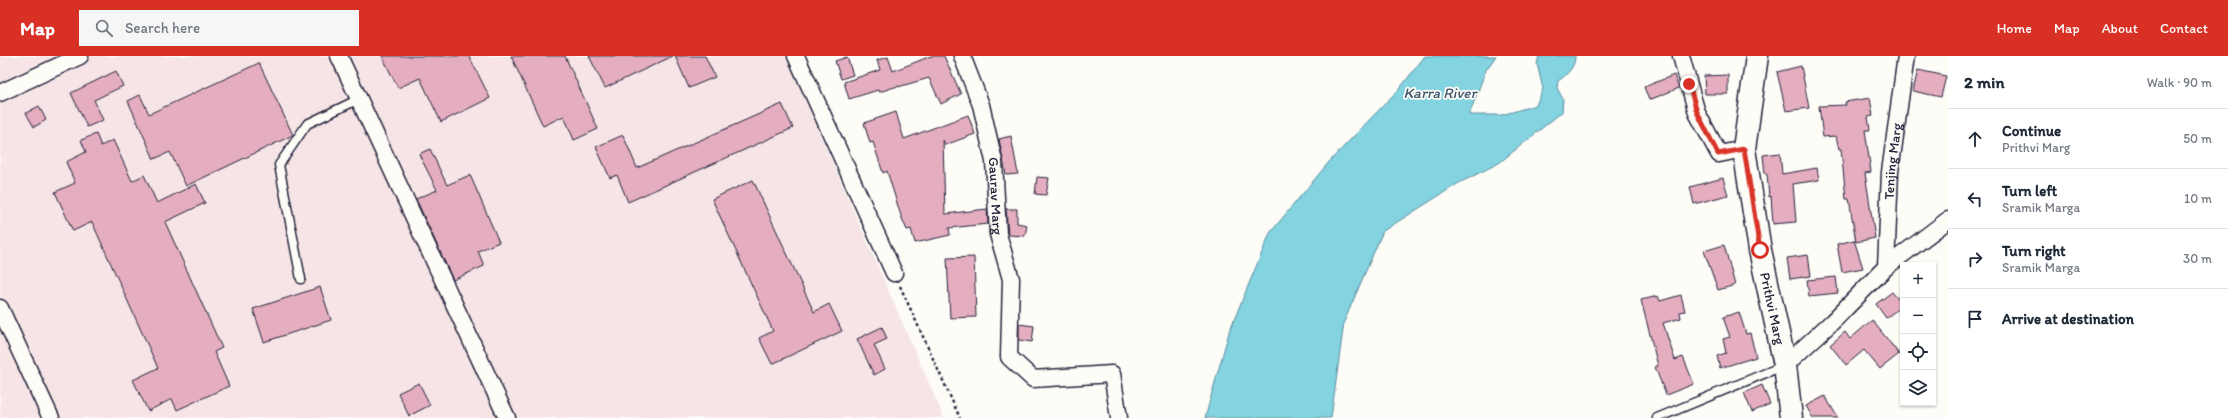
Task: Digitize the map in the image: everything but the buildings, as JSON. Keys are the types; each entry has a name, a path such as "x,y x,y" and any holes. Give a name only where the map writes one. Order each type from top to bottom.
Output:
{"street":[{"path":"0,93 80,56"},
{"path":"339,56 507,418"},
{"path":"796,56 894,273"},
{"name":"Gaurav Marg","path":"962,56 981,105 994,161 998,234 1011,279 1009,357 1033,379 1112,374 1119,418"},
{"path":"1681,56 1697,112 1718,154 1744,149"},
{"name":"Prithvi Marg","path":"1757,56 1744,149 1760,250 1785,365 1791,418"},
{"name":"Tenjing Marg","path":"1886,267 1890,172 1906,56"},
{"path":"1785,365 1832,322 1886,267 1948,220"},
{"path":"0,308 51,418"}],"lane":[{"path":"300,279 279,165 306,124 359,99"},
{"path":"1657,418 1785,365"}],"path":[{"path":"894,273 960,418"}],"shaded area":[{"path":"0,56 786,56 944,418 0,418"}],"water":[{"name":"Karra River","path":"1425,56 1496,56 1486,70 1469,115 1502,115 1536,105 1543,89 1537,64 1539,56 1575,56 1575,60 1570,70 1558,81 1557,88 1563,99 1562,112 1499,163 1459,183 1383,231 1344,322 1331,418 1205,418 1229,332 1270,233 1329,162 1400,88"}],"route":[{"path":"1689,84 1697,112 1718,154 1744,149 1760,250"}]}
